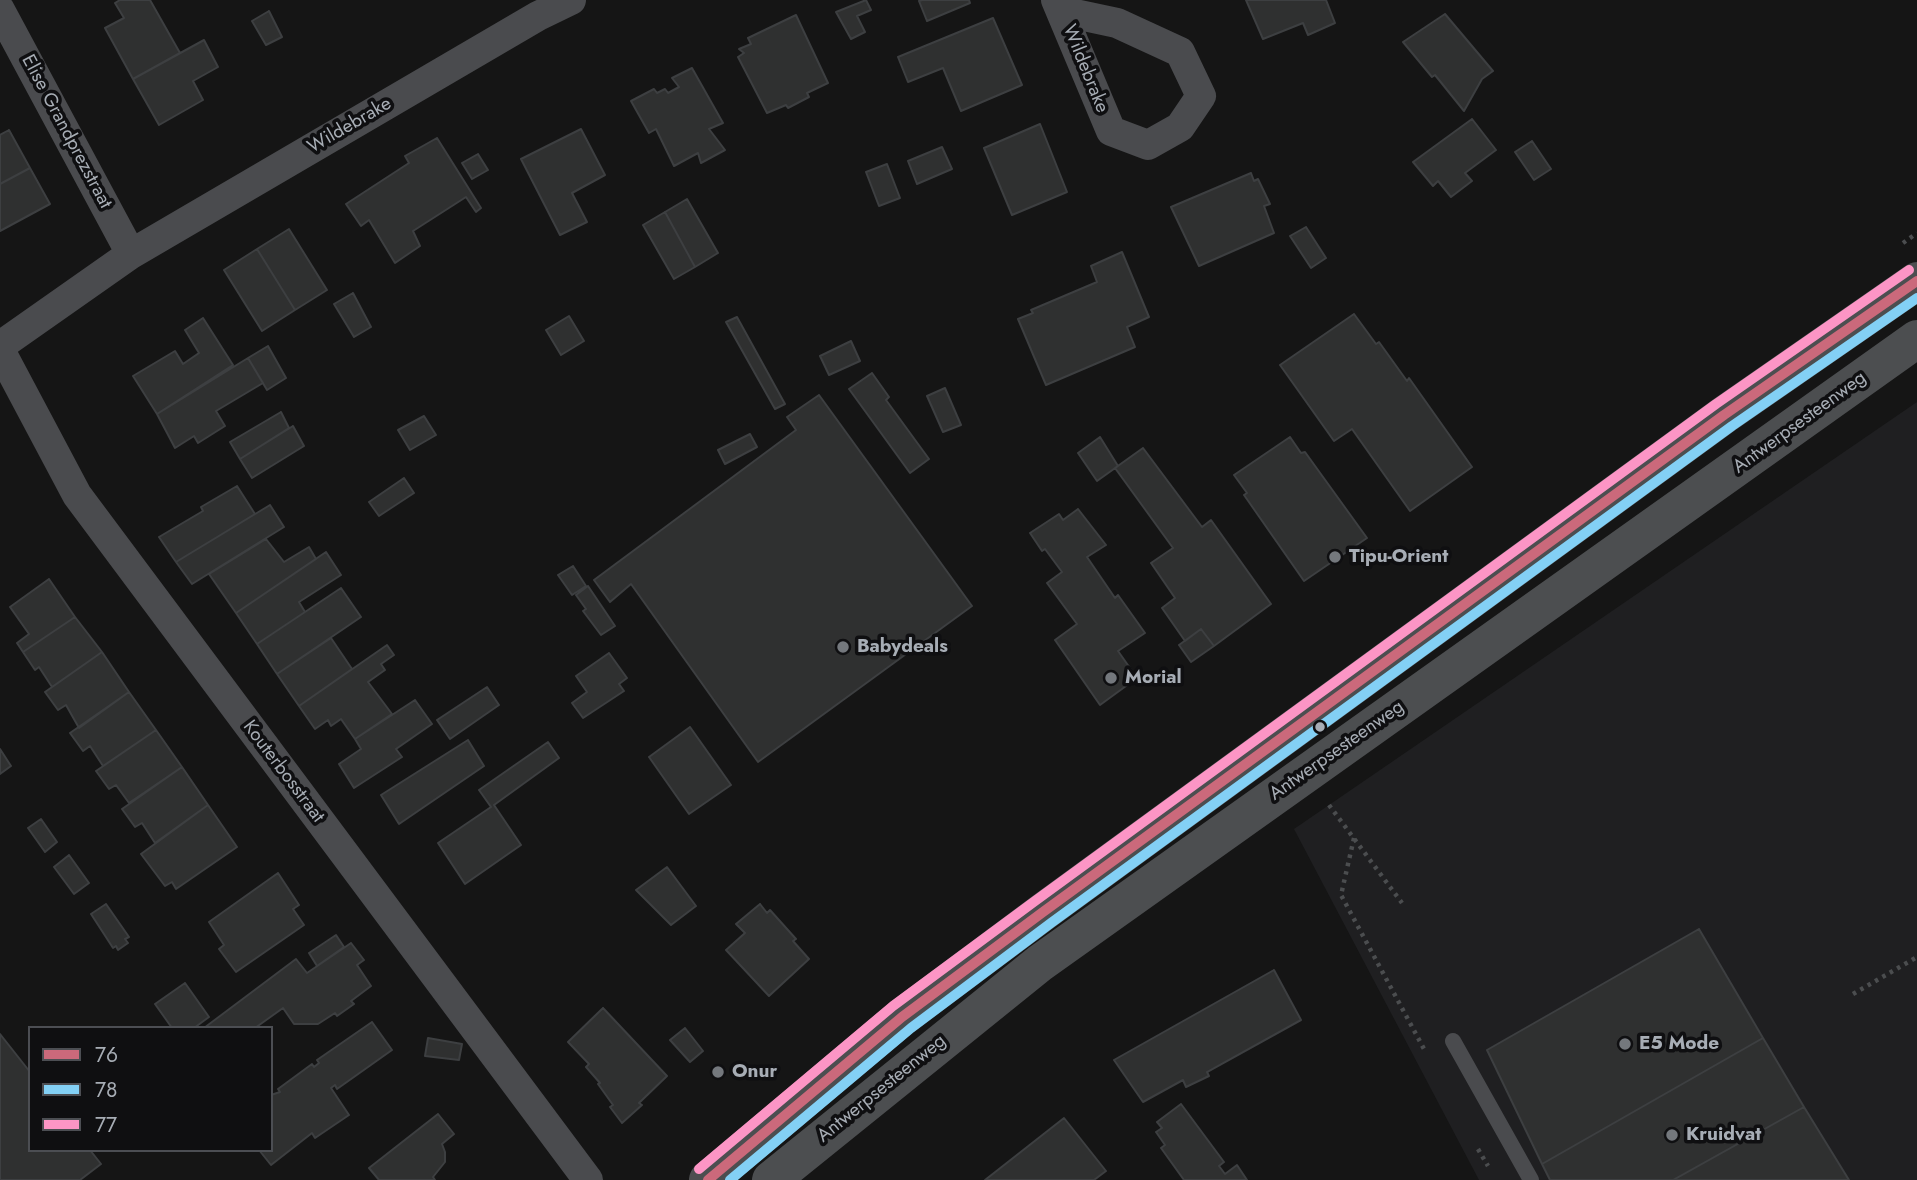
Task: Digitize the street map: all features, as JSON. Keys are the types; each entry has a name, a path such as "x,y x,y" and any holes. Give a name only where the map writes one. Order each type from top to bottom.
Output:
{"main road":[{"path":"708,1180 902,1017 1043,912 1714,423 1917,281"},
{"name":"Antwerpsesteenweg","path":"771,1180 1040,963 1917,340"}],"street":[{"name":"Wildebrake","path":"131,254 538,16 570,0"},
{"name":"Wildebrake","path":"1059,6 1117,23 1180,52 1201,96 1180,127 1148,145 1111,131 1059,6"},
{"name":"Elise Grandprezstraat","path":"0,10 131,254"},
{"name":"Kouterbosstraat","path":"131,254 0,348 77,495 588,1180"}],"lane":[{"path":"1453,1041 1531,1180"}],"path":[{"path":"1305,773 1402,903"},
{"path":"1354,838 1341,895 1425,1051"},
{"path":"1853,993 1917,957"},
{"path":"1477,1147 1490,1170"}],"shaded area":[{"path":"1917,402 1917,1180 1479,1180 1294,829"}],"building":[{"path":"120,0 150,0 180,53 133,79 105,28 124,18 115,3"},
{"path":"866,0 871,10 857,16 865,32 851,39 836,12"},
{"path":"969,0 970,3 927,21 919,1"},
{"path":"1246,0 1326,0 1335,23 1308,35 1303,23 1263,39"},
{"path":"269,11 282,37 266,45 252,21"},
{"path":"1445,14 1493,71 1482,79 1464,111 1435,75 1432,77 1403,42"},
{"path":"796,15 828,83 807,93 809,97 788,108 786,105 767,113 738,57 744,53 739,49 751,44 748,38"},
{"path":"993,18 1022,85 961,111 943,68 908,82 898,57"},
{"path":"204,40 218,67 193,81 203,100 159,125 133,79"},
{"path":"692,68 723,123 709,129 725,150 701,163 698,153 674,166 656,129 649,133 631,101 654,89 657,93 665,89 668,93 679,87 672,78"},
{"path":"1472,119 1496,150 1465,173 1472,181 1451,197 1438,181 1433,186 1413,162"},
{"path":"1040,124 1067,192 1012,215 984,148"},
{"path":"581,129 605,175 572,193 587,222 560,235 521,159"},
{"path":"9,130 30,168 0,184 0,135"},
{"path":"437,138 481,208 476,212 466,197 413,231 420,246 395,263 369,220 361,226 346,204 409,163 405,156"},
{"path":"1532,141 1551,169 1534,180 1515,152"},
{"path":"942,147 952,169 917,184 908,161"},
{"path":"478,154 488,170 472,179 462,163"},
{"path":"887,164 900,198 879,206 866,172"},
{"path":"30,168 50,204 0,231 0,184"},
{"path":"1251,173 1254,181 1258,179 1270,204 1264,206 1274,233 1199,266 1171,207"},
{"path":"687,199 718,253 695,267 665,212"},
{"path":"665,212 695,267 674,279 643,225"},
{"path":"1306,227 1326,258 1311,268 1290,236"},
{"path":"289,229 327,290 295,310 257,249"},
{"path":"257,249 295,310 262,331 224,270"},
{"path":"1122,252 1149,317 1127,327 1135,347 1046,385 1018,319 1033,313 1031,310 1097,282 1091,266"},
{"path":"353,293 371,327 354,337 334,304"},
{"path":"1354,314 1376,344 1379,342 1407,381 1409,378 1472,467 1410,511 1352,429 1334,441 1280,365"},
{"path":"569,316 584,341 561,355 546,330"},
{"path":"737,317 785,404 775,409 726,322"},
{"path":"203,318 233,365 157,414 133,376 175,351 183,364 199,353 185,330"},
{"path":"851,341 860,361 829,375 820,356"},
{"path":"268,346 286,378 267,390 248,358"},
{"path":"248,358 263,383 216,411 225,426 198,443 194,436 175,448 157,414"},
{"path":"872,373 889,397 886,400 929,459 910,473 849,389"},
{"path":"945,388 961,425 943,432 927,396"},
{"path":"819,395 972,606 758,762 631,584 610,602 594,580 796,430 787,417"},
{"path":"281,412 289,428 240,459 230,442"},
{"path":"424,416 436,435 410,450 398,430"},
{"path":"293,426 304,446 252,478 240,459"},
{"path":"750,434 757,447 725,464 718,450"},
{"path":"1100,437 1118,466 1097,481 1078,453"},
{"path":"1290,437 1301,453 1305,452 1367,538 1304,581 1244,495 1247,493 1234,475"},
{"path":"1143,448 1202,527 1211,520 1271,604 1214,646 1201,629 1185,641 1162,608 1175,598 1151,563 1173,548 1115,468"},
{"path":"404,478 414,493 379,516 369,502"},
{"path":"237,486 255,514 176,562 159,537 203,511 201,507"},
{"path":"270,505 284,527 192,584 176,562"},
{"path":"1078,509 1106,545 1087,557 1115,598 1118,595 1145,633 1118,651 1137,678 1100,705 1055,640 1077,624 1047,583 1062,572 1045,549 1042,551 1030,533 1059,514 1063,520"},
{"path":"266,539 284,562 309,547 316,559 236,613 209,574"},
{"path":"326,552 341,575 299,602 305,612 257,644 236,613"},
{"path":"573,566 586,586 572,595 558,575"},
{"path":"49,579 75,617 23,652 17,643 29,634 10,607"},
{"path":"588,586 615,626 601,635 583,611 586,609 576,595"},
{"path":"341,588 361,617 277,674 257,644"},
{"path":"75,617 102,652 52,687 39,667 35,670 23,652"},
{"path":"1201,629 1214,646 1191,662 1179,645"},
{"path":"331,638 352,669 299,706 277,674"},
{"path":"387,645 394,655 381,664 385,670 368,682 392,714 355,739 341,719 331,726 328,720 315,729 299,706"},
{"path":"102,652 129,692 79,728 66,705 58,710 45,692"},
{"path":"609,653 627,678 619,684 624,691 583,718 572,703 587,692 576,676"},
{"path":"487,687 499,705 450,739 437,720"},
{"path":"129,692 156,730 103,766 90,746 83,751 70,733"},
{"path":"415,700 432,724 396,749 402,757 354,788 339,764 361,749 355,739"},
{"path":"690,727 731,785 689,814 649,757"},
{"path":"156,730 182,767 129,803 116,785 109,789 96,771"},
{"path":"468,740 484,766 399,824 381,795"},
{"path":"548,742 559,758 494,805 521,845 465,884 438,843 491,807 479,790"},
{"path":"0,749 11,766 0,774"},
{"path":"182,767 208,805 155,843 142,823 135,827 122,809"},
{"path":"208,805 237,847 176,889 172,882 165,886 141,854"},
{"path":"41,819 57,842 45,852 28,828"},
{"path":"69,855 89,883 74,894 54,867"},
{"path":"667,867 696,906 671,925 636,890"},
{"path":"278,873 299,905 293,909 304,925 236,972 219,949 224,945 209,922"},
{"path":"106,904 129,937 125,939 128,943 118,950 116,946 113,948 91,914"},
{"path":"760,904 767,913 770,910 796,939 793,941 809,959 769,996 726,950 745,933 736,924"},
{"name":"E5 Mode","path":"1699,929 1763,1038 1542,1164 1487,1050"},
{"path":"336,935 344,947 317,966 309,953"},
{"path":"351,943 364,960 357,965 371,986 351,1001 354,1004 337,1016 335,1013 318,1024 294,1024 283,1008 258,1026 207,1026 296,959 307,973"},
{"path":"1274,970 1301,1020 1207,1072 1209,1076 1186,1087 1183,1080 1143,1102 1114,1060"},
{"path":"185,983 209,1017 197,1026 171,1026 155,1004"},
{"path":"603,1008 667,1076 622,1123 610,1107 613,1105 598,1084 600,1083 586,1067 589,1064 568,1042"},
{"path":"372,1022 392,1050 337,1089 335,1085 331,1088 349,1115 315,1138 312,1133 271,1165 261,1152 273,1152 273,1094 280,1092 278,1089 312,1064 314,1067 319,1063 317,1060"},
{"path":"685,1028 703,1051 690,1062 670,1040"},
{"path":"0,1034 28,1069 28,1152 92,1152 101,1164 80,1180 0,1180"},
{"path":"428,1038 462,1044 459,1060 425,1056"},
{"name":"Kruidvat","path":"1763,1038 1804,1107 1673,1180 1550,1180 1542,1164"},
{"path":"1181,1104 1224,1162 1219,1166 1225,1174 1237,1165 1247,1180 1184,1180 1161,1148 1165,1145 1156,1132 1162,1128 1157,1122"},
{"path":"1804,1107 1849,1180 1673,1180"},
{"path":"438,1114 454,1134 442,1144 445,1162 433,1177 435,1180 379,1180 369,1168"},
{"path":"1064,1118 1106,1171 1094,1180 985,1180"}],"transit line":[{"name":"77","path":"699,1169 893,1006 1716,404 1909,270"},
{"name":"76","path":"708,1180 902,1017 1043,912 1724,415 1917,281"},
{"name":"78","path":"730,1180 911,1028 1051,923 1732,426 1917,298"}],"place":[{"name":"Tipu-Orient","path":"1335,557"},
{"name":"Babydeals","path":"843,647"},
{"name":"Morial","path":"1111,678"},
{"name":"E5 Mode","path":"1625,1044"},
{"name":"Onur","path":"718,1072"},
{"name":"Kruidvat","path":"1672,1135"}]}
